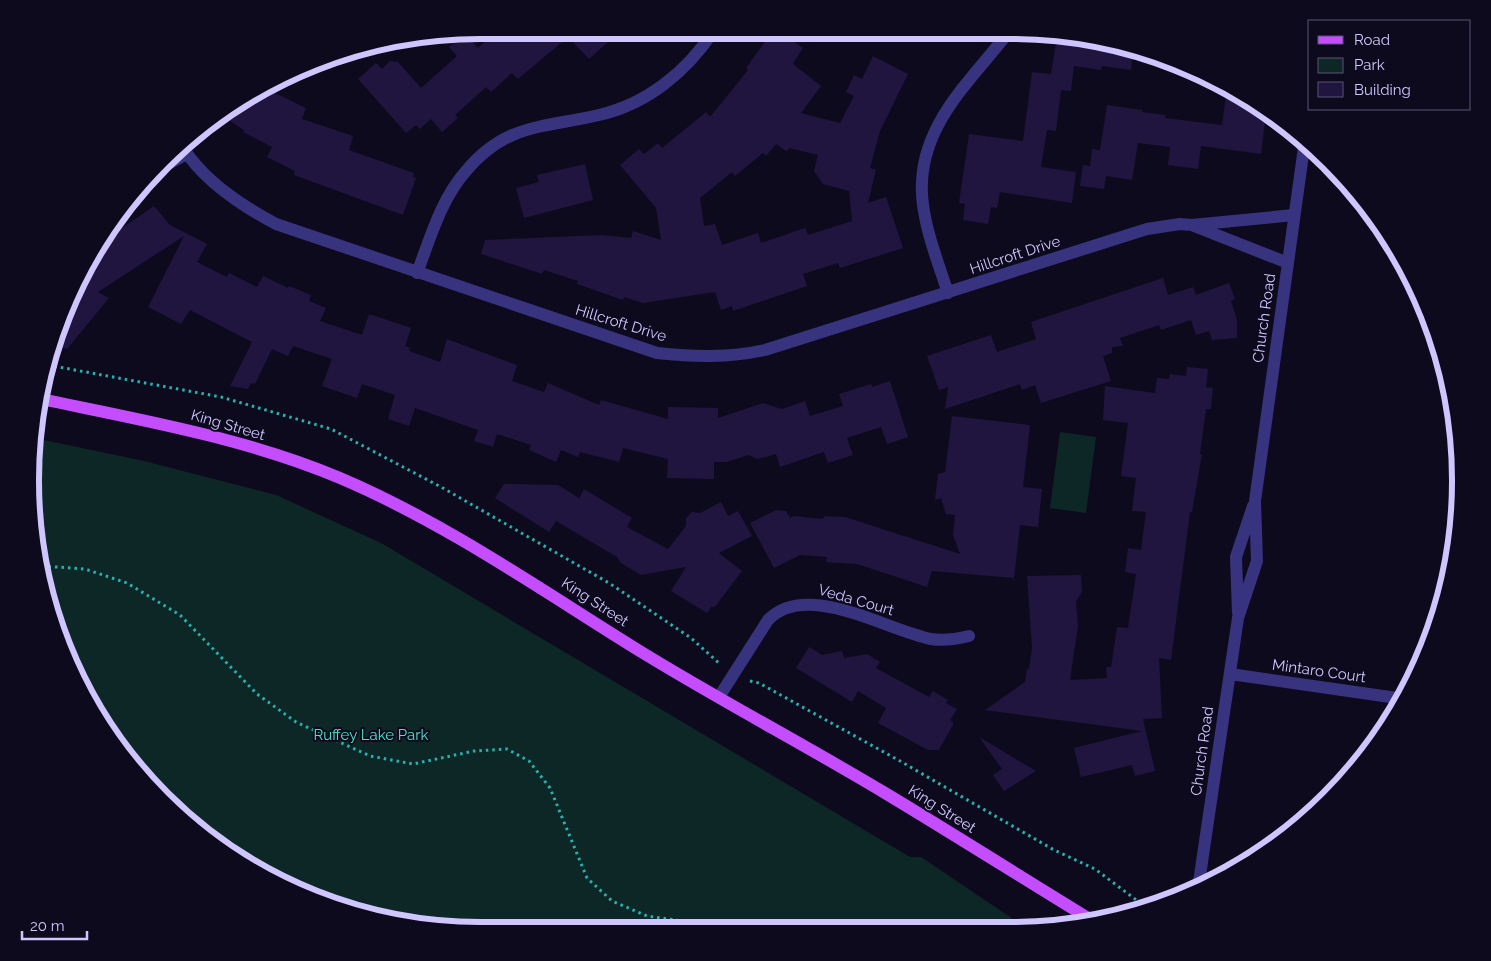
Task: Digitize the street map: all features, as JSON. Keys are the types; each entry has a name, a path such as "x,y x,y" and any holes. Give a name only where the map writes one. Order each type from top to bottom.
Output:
{"main road":[{"name":"King Street","path":"46,400 212,436 338,477 420,517 549,592 643,653 884,792 1084,916"}],"street":[{"path":"416,273 449,195 467,169 485,152 531,127 599,115 637,102 654,92 684,67 706,39"},
{"path":"948,293 922,204 926,149 934,129 946,110 1004,39"},
{"name":"Church Road","path":"1199,880 1238,618 1256,561 1255,501 1303,149"},
{"name":"Hillcroft Drive","path":"186,152 221,189 252,212 276,224 416,273 657,353 689,357 720,357 765,350 1147,229 1180,224 1192,225 1294,215"},
{"name":"Hillcroft Drive","path":"1192,225 1288,263"},
{"name":"Church Road","path":"1238,618 1236,558 1255,501"},
{"name":"Veda Court","path":"719,697 774,613 800,603 828,607 932,639 954,640 970,636"},
{"name":"Mintaro Court","path":"1230,674 1395,698"}],"path":[{"path":"54,366 220,397 331,429 442,487 609,583 691,638 715,658 717,663 752,682 759,683 900,761 1054,850 1095,869 1140,903"},
{"path":"47,566 84,569 127,583 180,615 258,694 296,722 370,756 413,764 474,751 507,749 529,761 550,788 587,878 612,901 647,916 689,922"}],"green space":[{"path":"1060,432 1096,437 1086,513 1050,508"},
{"name":"Ruffey Lake Park","path":"41,440 144,461 276,495 381,543 910,857 921,857 1017,922 452,921 394,914 366,907 311,889 285,877 235,848 189,813 168,793 148,772 113,726 84,676 62,622 47,567 40,509 39,480"}],"building":[{"path":"470,39 478,48 488,39 566,39 518,79 512,73 491,92 486,87 455,115 458,118 442,132 431,119 420,129 416,125 406,133 358,79 376,63 382,69 390,61 398,62 421,88 457,56 449,47 457,40"},
{"path":"570,39 611,39 589,59"},
{"path":"767,39 791,39 803,48 793,64 821,86 801,113 840,123 854,96 846,92 854,75 862,79 873,56 908,74 880,131 870,168 876,170 868,203 886,197 903,248 840,268 838,263 803,274 807,286 733,311 732,306 721,310 715,292 643,303 624,297 623,300 577,284 578,281 544,270 542,274 481,254 485,240 602,235 631,238 633,231 661,240 656,208 620,165 639,149 644,154 658,143 662,148 706,112 710,117 748,70 746,68","holes":["776,144 786,151 789,148 818,155 814,171 823,184 849,191 852,221 808,235 805,228 761,243 758,233 722,245 715,224 704,226 700,198 732,172 735,176 763,153 766,156"]},
{"path":"1056,43 1097,47 1133,56 1131,70 1102,66 1101,70 1074,66 1071,91 1061,90 1056,131 1047,130 1041,167 1076,172 1072,203 1000,192 997,208 991,207 988,224 963,220 965,204 959,203 969,134 1023,141 1032,72 1051,74"},
{"path":"273,92 306,108 302,119 353,136 349,150 414,173 413,177 416,178 403,215 294,175 295,171 267,157 272,147 243,132 244,130 227,119"},
{"path":"1226,95 1265,120 1261,154 1201,146 1198,169 1168,165 1170,147 1138,143 1132,180 1106,176 1104,189 1080,186 1083,165 1090,166 1092,149 1100,150 1107,105 1166,115 1165,118 1222,125"},
{"path":"585,164 593,200 524,218 516,188 539,182 537,175"},
{"path":"154,206 170,225 207,244 197,262 227,277 229,273 257,287 263,276 288,288 289,286 311,295 309,301 326,308 320,321 362,335 369,314 411,328 405,346 410,348 409,351 440,362 447,339 517,365 512,381 544,392 548,383 599,405 601,400 668,419 668,407 718,408 718,418 763,403 782,409 805,401 810,416 843,406 839,394 871,384 872,387 890,381 908,437 887,444 881,427 847,438 853,455 828,463 824,452 780,467 776,454 758,459 748,455 727,462 714,462 714,479 667,478 668,459 623,448 619,462 580,452 578,457 561,450 556,462 529,450 531,445 497,434 493,447 474,441 478,430 415,408 409,426 388,419 395,395 362,384 357,398 322,386 332,359 293,346 288,356 272,349 255,384 251,383 248,389 230,386 252,342 190,310 181,324 148,307 184,236 98,292 109,298 67,349 60,347 72,311 84,285 114,234"},
{"path":"1163,278 1168,295 1193,287 1196,295 1229,283 1235,299 1231,301 1237,320 1237,338 1212,340 1209,331 1196,335 1191,320 1161,330 1159,325 1120,338 1123,346 1112,347 1112,353 1103,356 1111,381 1041,403 1035,385 1022,390 1020,384 945,409 948,387 939,390 927,356 991,335 997,352 1036,339 1031,322"},
{"path":"1187,367 1208,369 1206,387 1213,388 1211,409 1206,409 1200,454 1202,454 1192,512 1190,512 1171,660 1159,658 1162,718 1143,719 1155,771 1135,776 1132,765 1081,777 1074,748 1142,731 985,710 1025,682 1032,648 1027,576 1081,575 1082,592 1076,601 1078,626 1070,680 1107,678 1106,667 1111,667 1117,627 1128,628 1136,574 1125,572 1128,548 1141,550 1146,512 1132,511 1136,478 1121,476 1128,423 1103,420 1105,386 1155,393 1157,378 1169,379 1170,374 1186,376"},
{"path":"952,416 1030,425 1023,487 1042,489 1038,527 1020,525 1014,578 932,571 927,587 857,564 826,562 827,557 800,555 774,568 750,523 776,510 786,511 790,518 794,516 823,519 824,516 845,517 960,554 953,535 955,515 946,514 941,498 935,500 938,474 945,472"},
{"path":"504,484 558,485 579,498 584,489 632,518 627,527 668,549 686,526 686,518 692,512 700,513 721,502 728,516 738,511 752,536 719,553 742,571 714,608 712,606 707,613 671,591 686,567 641,575 621,563 617,557 556,521 549,532 495,498"},
{"path":"809,647 822,655 842,651 844,658 867,654 880,662 876,668 929,697 933,691 948,700 946,703 957,709 950,720 954,723 939,750 928,750 878,723 886,708 858,691 852,702 796,668"},
{"path":"979,737 1036,771 1004,791 993,775 1002,769"}]}
